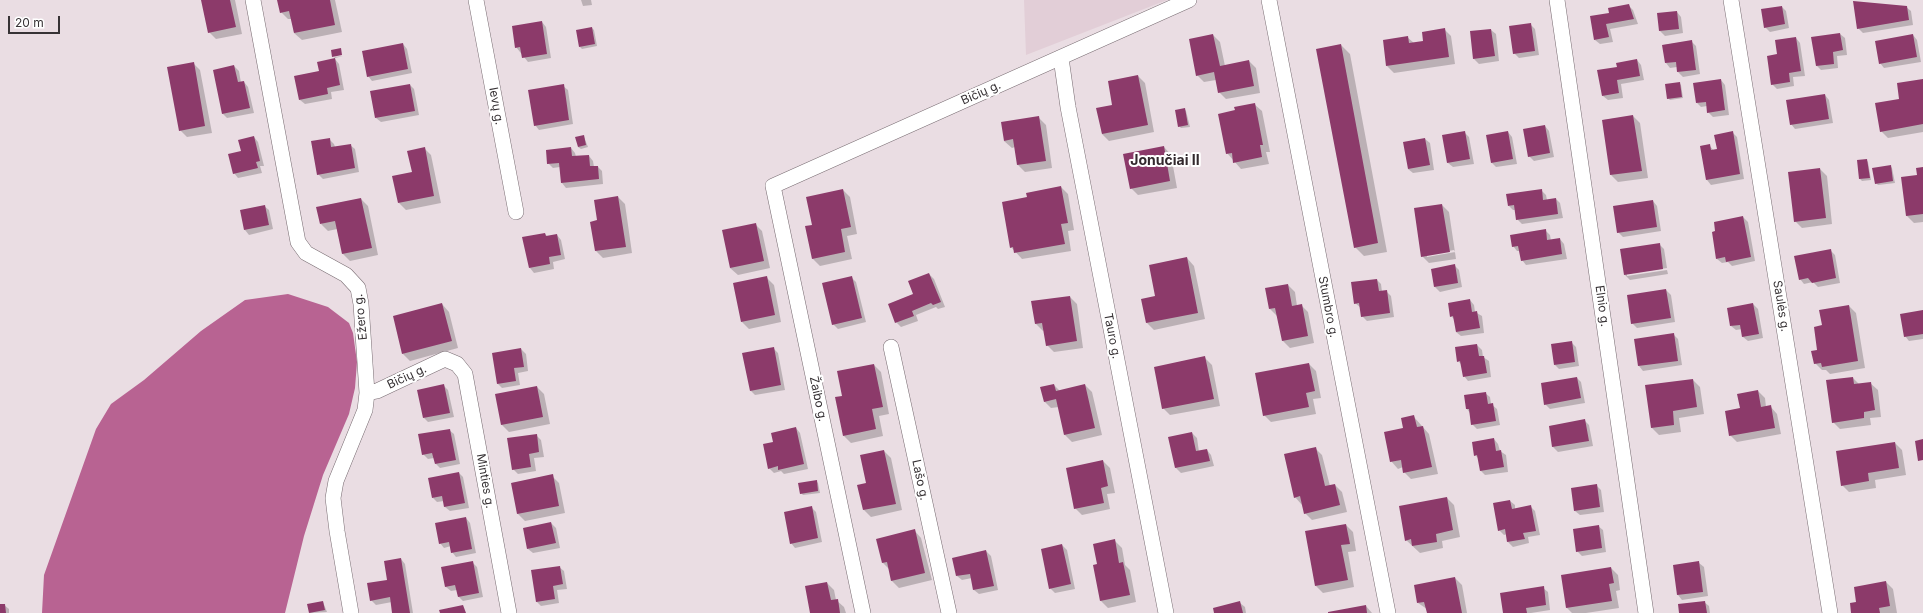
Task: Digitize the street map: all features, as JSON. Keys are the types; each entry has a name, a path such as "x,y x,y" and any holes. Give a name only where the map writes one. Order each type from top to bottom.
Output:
{"street":[{"name":"Ežero g.","path":"253,0 298,242 306,253 346,275 358,288 361,304 367,393 365,410 336,481 333,498 337,532 351,613"},
{"name":"Ievų g.","path":"476,0 516,212"},
{"name":"Bičių g.","path":"773,186 1189,0"},
{"name":"Stumbro g.","path":"1269,0 1388,613"},
{"name":"Elnio g.","path":"1557,0 1646,613"},
{"name":"Saulės g.","path":"1731,0 1830,613"},
{"name":"Tauro g.","path":"1061,58 1068,107 1166,613"},
{"name":"Žaibo g.","path":"773,186 863,613"},
{"name":"Lašo g.","path":"891,347 949,613"},
{"name":"Bičių g.","path":"367,393 377,390 445,359"},
{"name":"Minties g.","path":"445,359 457,364 465,374 509,613"}],"shaded area":[{"path":"1024,0 1167,0 1026,55"},
{"path":"288,294 328,307 349,323 353,333 357,362 355,388 349,414 323,475 304,536 285,613 42,613 44,575 96,429 111,404 144,380 201,331 245,300"}],"building":[{"path":"201,0 230,0 236,27 208,33"},
{"path":"277,0 330,0 335,25 294,33 289,11 280,13"},
{"path":"1853,1 1907,6 1909,20 1857,29"},
{"path":"1629,4 1634,19 1606,24 1609,37 1594,40 1590,16 1609,13 1608,8"},
{"path":"1782,6 1785,24 1764,28 1761,9"},
{"path":"1677,11 1679,29 1659,31 1657,13"},
{"path":"542,21 547,54 522,58 520,47 515,48 512,26"},
{"path":"1531,23 1535,51 1513,54 1509,26"},
{"path":"592,27 595,44 579,47 576,30"},
{"path":"1445,28 1449,57 1386,66 1383,40 1408,36 1409,43 1423,41 1422,32"},
{"path":"1491,29 1495,56 1473,59 1470,31"},
{"path":"1840,33 1843,50 1833,52 1834,64 1816,66 1811,37"},
{"path":"1213,34 1220,66 1249,60 1254,86 1218,93 1214,72 1196,76 1189,39"},
{"path":"1913,34 1917,57 1879,64 1875,41"},
{"path":"1796,37 1801,71 1789,73 1790,82 1771,85 1767,56 1777,54 1775,40"},
{"path":"1692,40 1696,70 1677,72 1676,62 1665,63 1662,45"},
{"path":"403,43 408,69 367,77 362,51"},
{"path":"1341,44 1378,243 1354,248 1316,49"},
{"path":"341,48 342,55 332,57 331,50"},
{"path":"335,58 340,85 327,88 328,94 299,100 294,76 319,71 317,62"},
{"path":"1637,59 1640,76 1617,80 1619,93 1602,96 1597,70 1617,67 1616,63"},
{"path":"194,62 205,126 179,131 167,67"},
{"path":"234,65 238,82 244,81 250,108 222,114 213,70"},
{"path":"1138,75 1148,125 1102,134 1096,108 1112,105 1108,81"},
{"path":"1721,79 1725,110 1707,113 1706,102 1696,103 1693,83"},
{"path":"1923,79 1923,124 1880,132 1875,103 1899,99 1897,83"},
{"path":"1680,82 1682,97 1667,99 1665,84"},
{"path":"410,84 415,111 375,118 370,91"},
{"path":"564,84 569,120 534,126 528,90"},
{"path":"1825,94 1829,119 1790,125 1786,100"},
{"path":"1255,103 1263,145 1260,145 1262,157 1233,163 1232,153 1226,154 1218,114 1235,110 1234,107"},
{"path":"1185,108 1188,125 1178,127 1175,110"},
{"path":"1633,115 1642,171 1610,175 1602,120"},
{"path":"1039,116 1046,161 1017,165 1013,139 1004,141 1001,122"},
{"path":"1545,125 1550,153 1528,157 1523,129"},
{"path":"1465,131 1470,159 1447,163 1442,135"},
{"path":"1508,131 1513,159 1491,163 1486,135"},
{"path":"1733,131 1740,174 1706,180 1700,146 1710,144 1711,150 1717,149 1714,135"},
{"path":"584,135 586,145 578,147 575,137"},
{"path":"254,136 260,161 256,162 258,168 233,174 228,154 241,151 238,140"},
{"path":"330,138 331,147 351,144 355,168 317,175 311,141"},
{"path":"1425,138 1430,165 1408,169 1403,142"},
{"path":"1164,146 1170,181 1130,189 1123,154"},
{"path":"425,147 434,196 398,203 392,176 412,172 407,151"},
{"path":"571,147 572,156 589,155 590,166 598,166 599,179 561,183 559,163 547,164 546,150"},
{"path":"1867,159 1870,178 1859,179 1857,160"},
{"path":"1891,165 1893,181 1875,184 1872,168"},
{"path":"1923,167 1923,214 1906,216 1901,177 1917,175 1916,168"},
{"path":"1820,168 1826,218 1794,222 1788,172"},
{"path":"1061,186 1068,223 1061,224 1065,244 1014,253 1013,247 1010,248 1002,202 1027,197 1026,193"},
{"path":"843,189 851,227 841,229 845,252 812,259 805,226 812,225 806,197"},
{"path":"1542,189 1543,200 1556,198 1558,214 1516,220 1514,205 1508,206 1506,194"},
{"path":"618,196 626,247 595,251 590,222 597,220 594,200"},
{"path":"361,198 372,248 342,254 335,221 320,224 316,207"},
{"path":"1653,200 1657,227 1617,233 1613,206"},
{"path":"1442,204 1450,252 1421,257 1414,208"},
{"path":"265,205 269,225 244,230 240,210"},
{"path":"1743,216 1751,257 1726,262 1725,257 1716,259 1712,232 1715,231 1714,222"},
{"path":"756,223 764,261 730,268 722,230"},
{"path":"1546,229 1547,240 1560,238 1562,254 1521,261 1518,246 1512,247 1510,235"},
{"path":"545,233 546,236 557,234 561,255 549,257 550,264 529,268 522,237"},
{"path":"1660,243 1663,269 1624,275 1620,249"},
{"path":"1831,249 1836,278 1812,283 1808,278 1799,280 1794,256"},
{"path":"1187,257 1198,313 1146,323 1141,299 1155,296 1149,265"},
{"path":"1455,264 1458,283 1434,287 1431,269"},
{"path":"929,273 941,302 933,305 931,303 912,311 914,316 895,323 888,304 913,294 908,281"},
{"path":"767,276 775,315 741,322 733,283"},
{"path":"852,276 862,318 832,325 822,283"},
{"path":"1377,279 1379,291 1387,290 1390,313 1361,317 1359,303 1354,304 1351,282"},
{"path":"1288,284 1292,306 1302,304 1308,336 1282,341 1275,308 1269,309 1265,288"},
{"path":"1666,289 1671,318 1631,324 1627,295"},
{"path":"1070,296 1077,341 1046,346 1042,323 1035,324 1031,301"},
{"path":"1470,299 1472,312 1477,311 1480,328 1456,332 1453,316 1450,317 1448,303"},
{"path":"442,303 452,341 402,354 393,316"},
{"path":"1753,303 1759,334 1742,337 1740,325 1730,326 1727,308"},
{"path":"1849,305 1858,361 1822,367 1821,363 1814,364 1811,351 1817,350 1814,327 1822,325 1819,310"},
{"path":"1923,310 1923,334 1904,337 1900,314"},
{"path":"1674,333 1678,361 1638,366 1634,339"},
{"path":"1572,341 1575,362 1554,365 1551,344"},
{"path":"1477,344 1479,356 1484,356 1487,373 1463,377 1460,361 1457,362 1455,347"},
{"path":"774,347 781,385 750,391 742,353"},
{"path":"521,348 524,367 514,368 516,381 497,384 492,353"},
{"path":"1205,356 1214,399 1162,409 1154,367"},
{"path":"1309,363 1315,391 1306,393 1309,407 1263,416 1255,373"},
{"path":"874,364 883,407 872,409 876,429 843,436 835,397 842,396 837,371"},
{"path":"1577,377 1581,398 1544,405 1541,383"},
{"path":"1853,377 1854,384 1871,382 1875,410 1864,412 1864,418 1832,423 1826,380"},
{"path":"1693,379 1697,407 1673,411 1674,425 1651,428 1645,385"},
{"path":"444,384 450,413 423,418 417,390"},
{"path":"1054,384 1056,391 1085,384 1095,428 1064,435 1056,399 1044,402 1040,387"},
{"path":"537,386 543,417 501,425 495,394"},
{"path":"1758,390 1761,407 1771,405 1775,428 1729,436 1725,411 1740,408 1737,394"},
{"path":"1486,392 1488,404 1493,403 1496,421 1471,425 1469,409 1466,409 1464,395"},
{"path":"1414,415 1417,427 1423,426 1432,467 1403,473 1401,460 1390,462 1384,432 1403,428 1401,418"},
{"path":"1585,419 1589,441 1552,447 1549,426"},
{"path":"796,427 804,464 778,470 778,466 768,469 763,444 773,442 771,433"},
{"path":"450,429 456,460 435,464 432,453 422,455 418,434"},
{"path":"1192,432 1196,451 1207,449 1210,461 1175,468 1168,437"},
{"path":"537,434 539,452 529,454 531,467 512,470 507,438"},
{"path":"1494,438 1496,451 1501,450 1504,467 1480,471 1477,455 1474,456 1472,442"},
{"path":"1923,439 1923,460 1918,461 1915,441"},
{"path":"1895,442 1899,468 1868,473 1869,481 1841,486 1836,451"},
{"path":"1316,447 1325,486 1335,484 1340,505 1304,514 1300,496 1294,498 1284,454"},
{"path":"884,450 896,504 863,510 857,485 866,483 860,455"},
{"path":"1103,460 1108,486 1101,488 1104,503 1074,509 1066,468"},
{"path":"459,472 465,503 444,507 442,496 432,498 428,478"},
{"path":"553,474 559,506 517,514 511,483"},
{"path":"817,480 818,491 800,494 798,483"},
{"path":"1597,484 1600,507 1574,511 1571,488"},
{"path":"1447,497 1453,530 1436,534 1437,542 1412,546 1411,539 1405,541 1399,506"},
{"path":"1510,500 1512,509 1531,505 1536,531 1523,533 1525,539 1507,542 1505,529 1498,531 1493,503"},
{"path":"812,506 818,538 790,544 784,512"},
{"path":"466,517 472,549 451,553 449,542 439,544 435,523"},
{"path":"551,522 556,543 527,549 523,528"},
{"path":"1346,524 1350,544 1341,545 1348,580 1315,586 1305,531"},
{"path":"1599,525 1602,548 1576,552 1573,529"},
{"path":"915,529 925,573 891,581 887,562 882,563 876,539"},
{"path":"1115,539 1119,563 1123,562 1130,595 1100,601 1093,565 1097,564 1093,544"},
{"path":"1062,544 1071,584 1049,589 1041,549"},
{"path":"986,550 994,586 973,590 970,574 956,576 952,558"},
{"path":"401,558 410,613 392,613 390,597 370,601 367,583 387,580 384,561"},
{"path":"473,561 479,593 458,597 455,585 445,587 441,567"},
{"path":"1699,561 1703,592 1677,595 1673,565"},
{"path":"560,566 563,584 553,586 555,599 536,602 531,570"},
{"path":"1611,567 1614,583 1609,584 1612,601 1566,608 1561,575"},
{"path":"1455,577 1462,613 1427,613 1424,602 1417,603 1414,585"},
{"path":"1886,581 1890,606 1879,608 1880,613 1851,613 1850,603 1856,602 1854,587"},
{"path":"827,582 831,600 838,599 840,613 810,613 805,586"},
{"path":"1544,586 1546,605 1526,608 1527,613 1503,613 1500,593"},
{"path":"323,601 325,610 309,613 307,604"},
{"path":"1240,601 1243,613 1214,613 1213,608"},
{"path":"1705,601 1707,613 1679,613 1678,604"},
{"path":"0,604 5,604 6,613 0,613"},
{"path":"463,605 466,613 440,613 439,610"},
{"path":"1366,605 1367,613 1328,613 1328,612"}],"district":[{"name":"Jonučiai II","path":"1165,161"}]}
